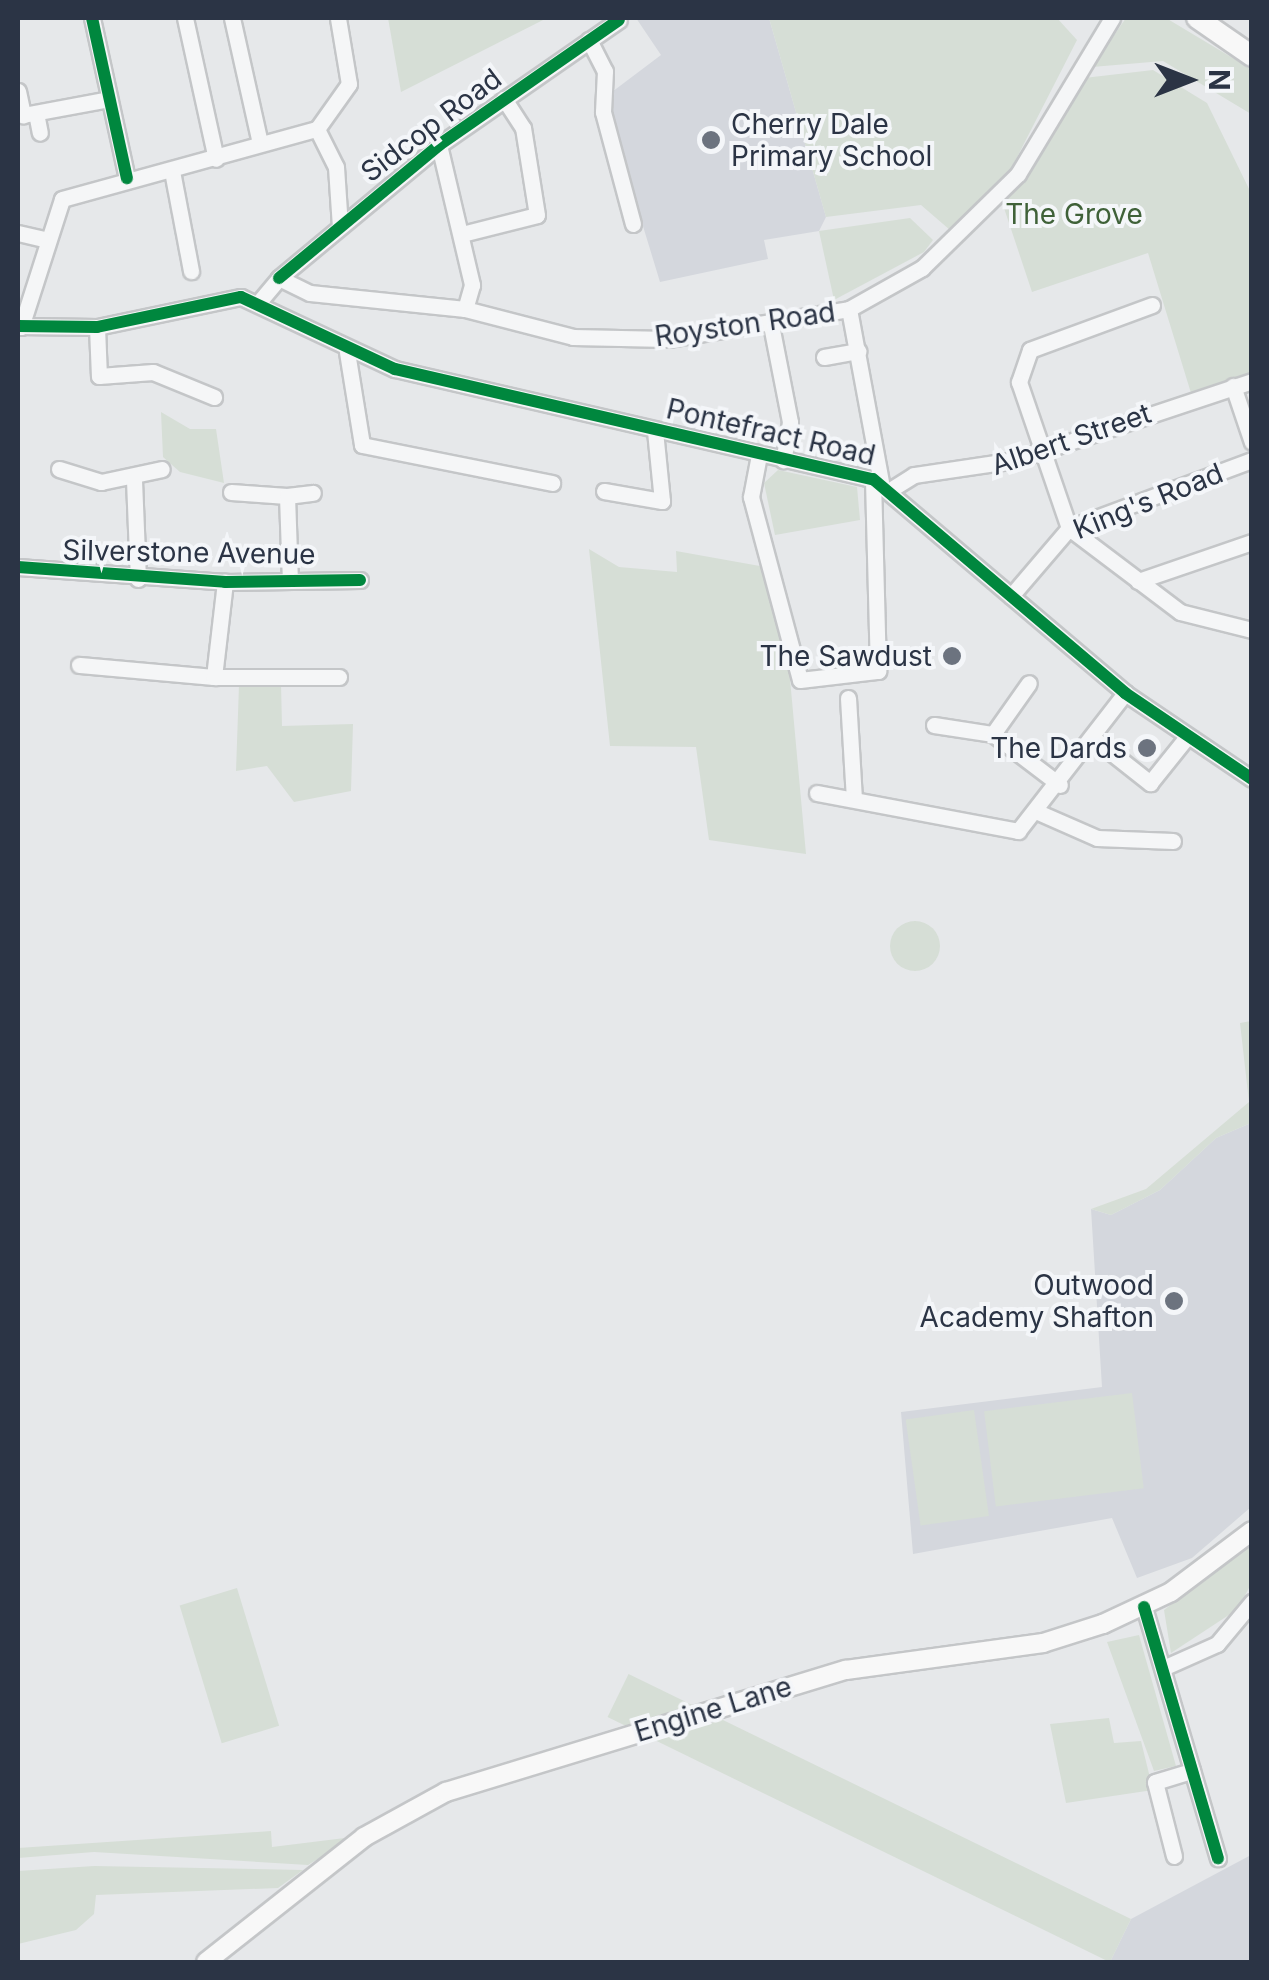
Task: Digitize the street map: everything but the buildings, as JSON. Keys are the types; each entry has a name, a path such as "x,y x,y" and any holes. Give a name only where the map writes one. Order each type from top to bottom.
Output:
{"highway":[{"path":"1197,18 1252,56"}],"main road":[{"name":"Engine Lane","path":"206,1962 364,1837 446,1792 846,1670 1043,1643 1144,1607 1252,1532"}],"street":[{"path":"92,18 127,178"},
{"path":"185,18 216,159"},
{"path":"232,18 260,143"},
{"path":"280,278 259,302 221,295 97,327 19,326 44,238 62,199 127,178 172,171 260,143 318,130 349,84 338,18"},
{"name":"Royston Road","path":"280,278 324,295 465,309 574,337 668,339 771,325 849,309 922,268 1018,174 1112,18"},
{"name":"Sidcop Road","path":"280,278 439,145 618,20"},
{"path":"589,40 605,71 604,112 633,224"},
{"path":"18,91 23,115 110,98"},
{"path":"462,234 537,215 523,128 504,100"},
{"path":"36,113 40,134"},
{"name":"Sidcop Road","path":"318,130 336,167 340,227"},
{"path":"439,145 472,285 465,309"},
{"path":"172,171 192,271"},
{"path":"18,233 44,238"},
{"name":"Pontefract Road","path":"259,302 346,352 881,484 1125,693 1186,738 1252,779"},
{"path":"1152,306 1023,354 1017,372 1070,528 1180,612 1252,630"},
{"path":"759,455 751,497 800,680 866,678 878,671 881,484 849,309"},
{"path":"771,325 790,422 783,460"},
{"path":"97,327 99,376 153,372 214,397"},
{"path":"346,352 362,446 552,484"},
{"path":"824,357 858,352"},
{"name":"Albert Street","path":"881,484 914,474 978,470 1252,381"},
{"path":"1233,386 1252,442"},
{"path":"604,491 662,501 655,431"},
{"name":"King's Road","path":"1011,596 1070,528 1252,460"},
{"path":"59,469 79,480 134,480 162,469"},
{"path":"134,480 138,578"},
{"path":"231,492 287,496 313,493"},
{"path":"287,496 290,580"},
{"path":"1138,581 1252,542"},
{"name":"Silverstone Avenue","path":"18,567 225,582 360,580"},
{"path":"214,676 225,582"},
{"path":"79,665 214,676 339,676"},
{"path":"993,734 1030,682"},
{"path":"818,793 1018,831 1040,813 1125,693"},
{"path":"848,698 854,798"},
{"path":"934,725 993,734 1060,786"},
{"path":"1093,738 1150,784 1186,738"},
{"path":"1040,813 1097,838 1173,841"},
{"path":"1163,1668 1218,1644 1252,1602"},
{"path":"1144,1607 1218,1858"},
{"path":"1174,1856 1155,1782 1192,1771"}],"shaded area":[{"name":"Cherry Dale Primary School","path":"636,18 769,18 826,217 819,231 764,240 768,259 660,282 604,98 661,55"},
{"name":"Outwood Academy Shafton","path":"1251,1123 1251,1507 1192,1558 1137,1578 1112,1518 913,1554 901,1412 1102,1387 1091,1209 1111,1215 1160,1190 1216,1138"},
{"path":"1251,1855 1251,1962 1110,1962 1131,1919"}],"green space":[{"path":"388,18 547,18 401,92"},
{"path":"769,18 1057,18 1077,40 1011,169 950,230 921,205 826,217"},
{"path":"1126,18 1166,18 1251,69 1251,114 1163,61 1092,67"},
{"name":"The Grove","path":"1153,70 1207,103 1251,193 1251,375 1191,393 1148,253 1032,292 1003,205 1084,78"},
{"path":"910,218 933,240 924,252 834,300 819,231"},
{"path":"161,412 190,429 216,429 224,483 180,472 163,457"},
{"path":"778,470 857,487 860,520 775,535 764,483"},
{"path":"589,549 619,567 677,572 676,551 766,567 786,635 806,854 709,840 696,747 610,746"},
{"path":"281,684 282,726 353,724 351,791 294,802 267,766 236,771 239,685"},
{"path":"915,921 933,928 940,946 933,964 915,971 897,964 890,946 897,928"},
{"path":"1251,1021 1251,1123 1216,1138 1160,1190 1111,1215 1091,1209 1146,1189 1249,1102 1240,1023"},
{"path":"1132,1393 1144,1488 996,1506 984,1411"},
{"path":"974,1410 989,1516 921,1526 906,1420"},
{"path":"1251,1543 1251,1584 1238,1609 1171,1653 1164,1610"},
{"path":"237,1588 279,1726 222,1743 180,1606"},
{"path":"1139,1635 1176,1766 1154,1771 1107,1642"},
{"path":"629,1674 1131,1919 1110,1962 608,1717"},
{"path":"1109,1718 1114,1743 1141,1741 1153,1790 1066,1803 1050,1724"},
{"path":"271,1831 272,1847 353,1837 308,1865 94,1852 18,1858 18,1848"},
{"path":"94,1866 303,1870 278,1888 96,1895 94,1914 76,1930 18,1944 18,1871"}],"cycle path":[{"path":"92,18 127,178"},
{"path":"279,278 439,145 619,20"},
{"path":"18,326 97,327 241,297 395,369 873,479 1125,693 1252,779"},
{"path":"18,567 225,582 360,580"},
{"path":"1144,1607 1218,1858"}],"place":[{"name":"Cherry Dale Primary School","path":"711,140"},
{"name":"The Sawdust","path":"952,656"},
{"name":"The Dards","path":"1147,748"},
{"name":"Outwood Academy Shafton","path":"1174,1301"}]}
